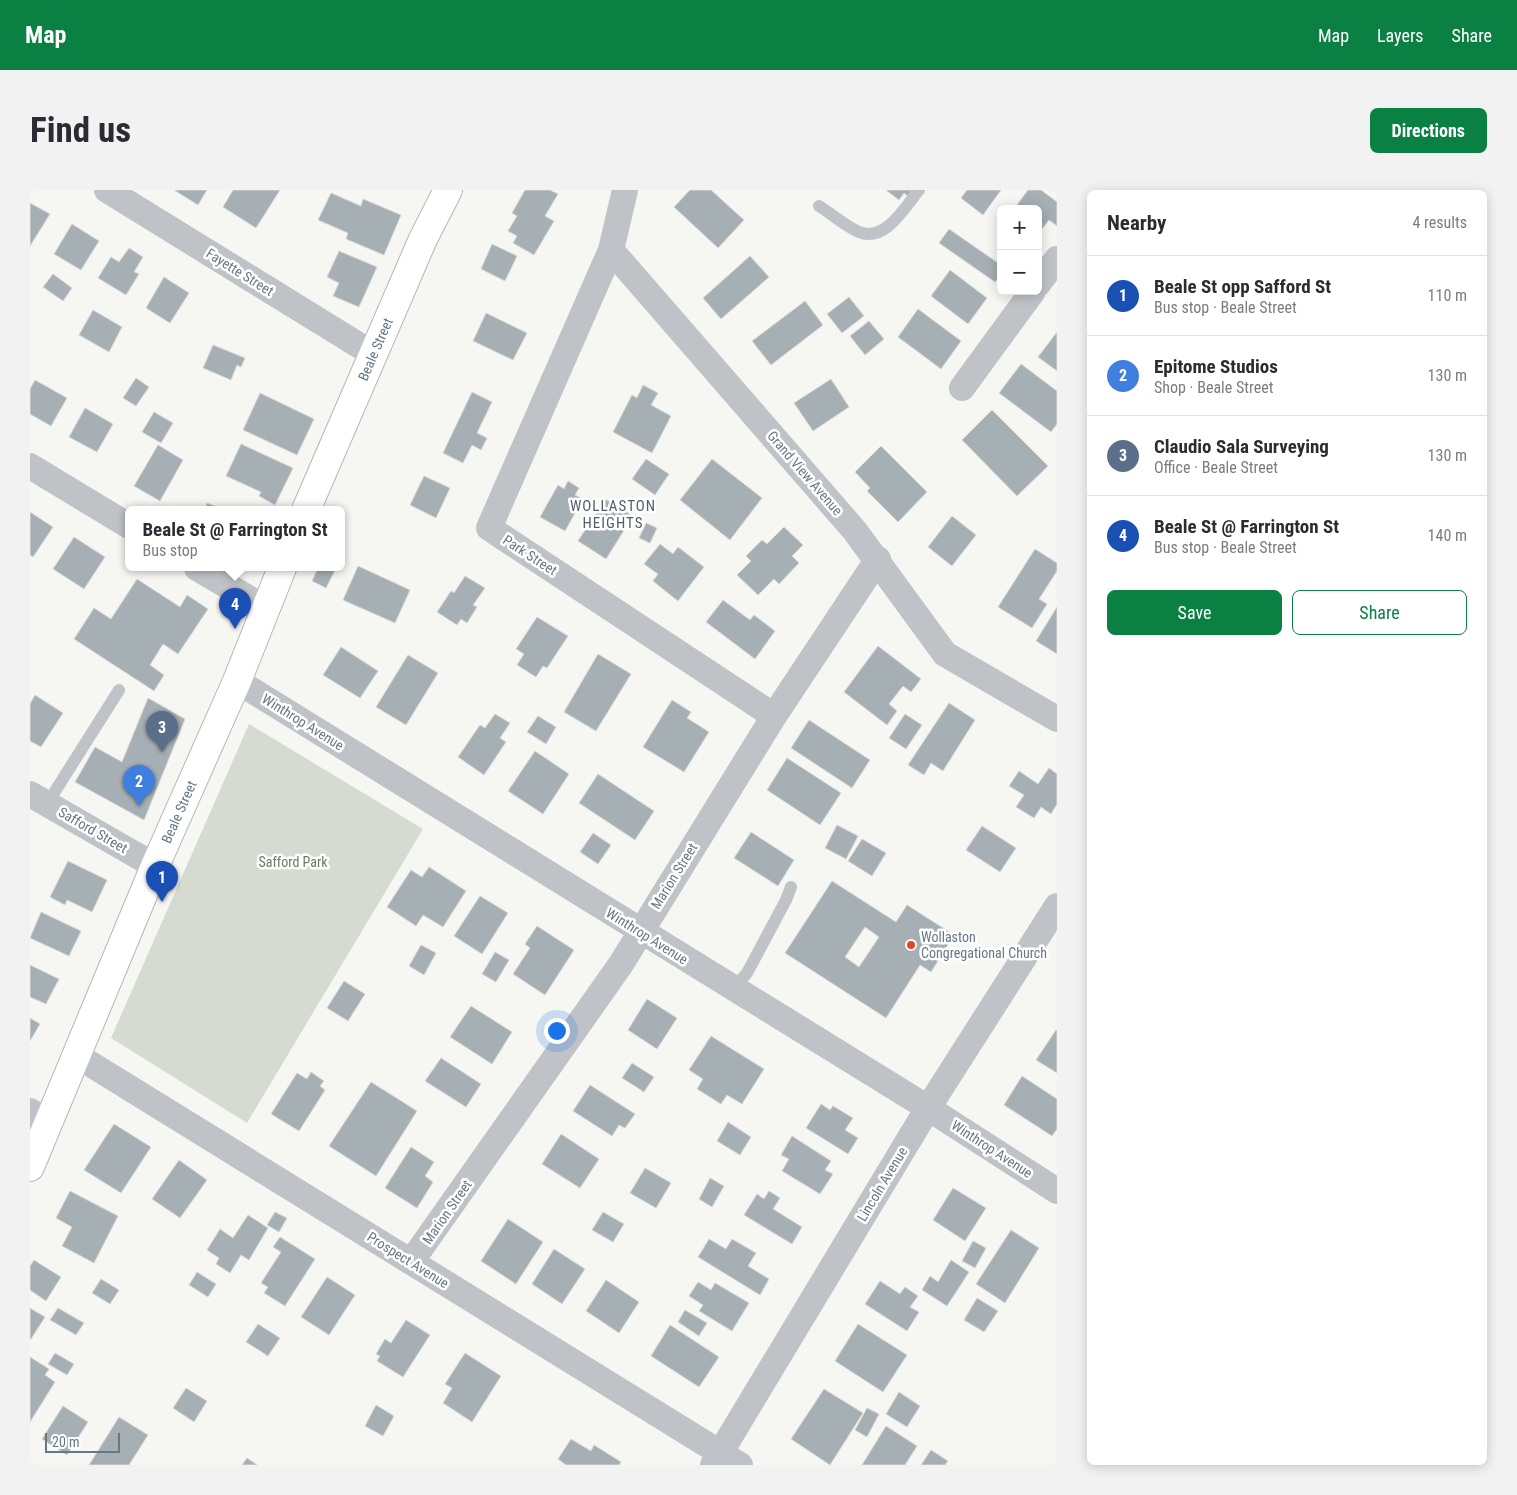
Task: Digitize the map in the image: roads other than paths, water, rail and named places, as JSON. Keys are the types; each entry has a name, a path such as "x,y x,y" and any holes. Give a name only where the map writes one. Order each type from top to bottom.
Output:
{"main road":[{"name":"Beale Street","path":"308,506 423,239 448,190"},
{"name":"Beale Street","path":"30,1167 39,1117 76,1054 237,681 264,608 281,571"}],"street":[{"name":"Fayette Street","path":"107,190 373,354"},
{"path":"611,250 625,190"},
{"name":"Grand View Avenue","path":"611,250 878,559 945,654 1057,719"},
{"name":"Park Street","path":"611,250 489,528 774,716"},
{"path":"1042,279 1057,259"},
{"path":"962,388 1030,295"},
{"path":"30,466 125,524"},
{"name":"Marion Street","path":"411,1262 621,964 774,716 878,559"},
{"path":"203,571 264,608"},
{"name":"Winthrop Avenue","path":"237,681 639,932 928,1108 1057,1191"},
{"name":"Safford Street","path":"39,799 156,866"},
{"name":"Lincoln Avenue","path":"724,1461 928,1108 1057,906"},
{"name":"Prospect Avenue","path":"76,1054 411,1262 724,1461"}],"lane":[{"path":"819,206 859,232 871,235 887,228 920,190"},
{"path":"39,799 120,690"},
{"path":"733,989 747,973 791,887"}],"place":[{"name":"Beale St @ Farrington St","path":"235,629"},
{"name":"Claudio Sala Surveying","path":"162,752"},
{"name":"Epitome Studios","path":"139,806"},
{"name":"Beale St opp Safford St","path":"162,902"},
{"name":"Wollaston Congregational Church","path":"911,945"}],"district":[{"name":"WOLLASTON HEIGHTS","path":"613,514"}],"park label":[{"name":"Safford Park","path":"293,862"}]}
